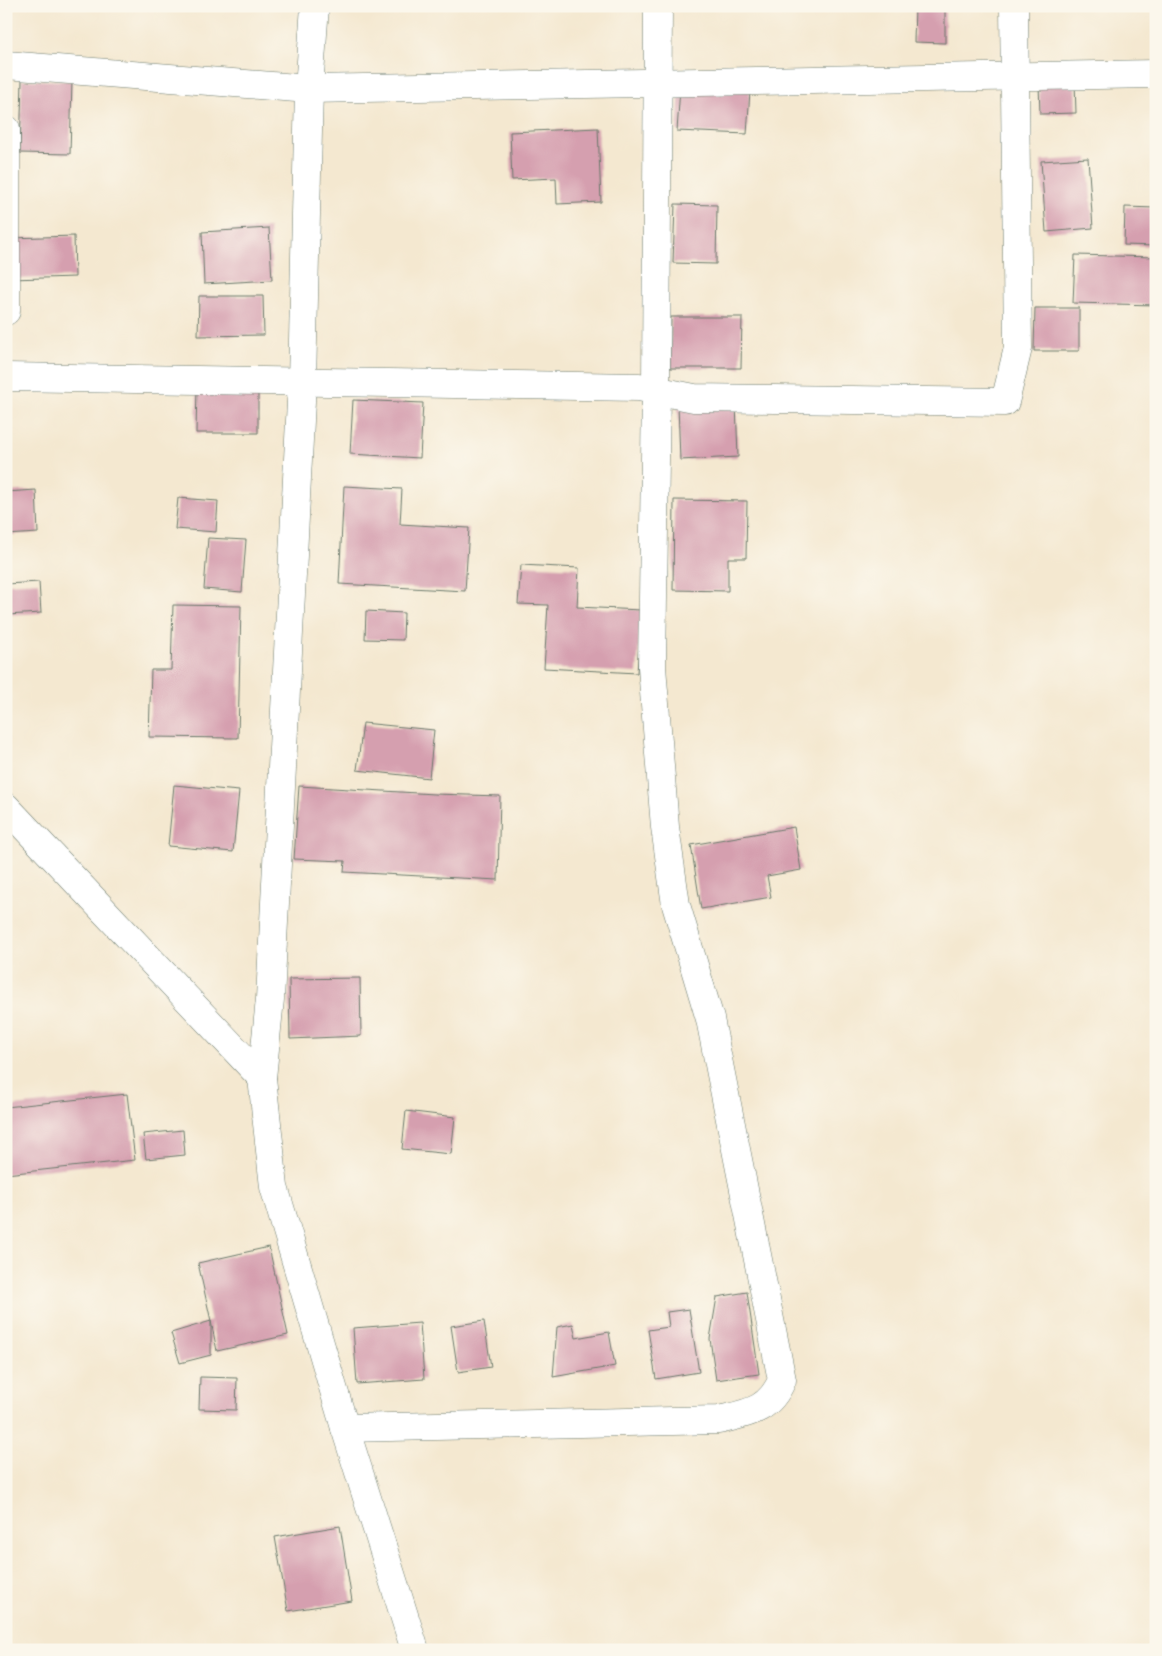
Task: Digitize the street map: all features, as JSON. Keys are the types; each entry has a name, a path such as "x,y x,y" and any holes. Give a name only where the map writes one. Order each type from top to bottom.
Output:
{"street":[{"path":"314,6 302,382 270,999 262,1078 274,1187 345,1428 415,1650"},
{"path":"345,1428 720,1420 755,1411 776,1394 782,1380 710,1019 676,904 665,827 652,666 658,6"},
{"path":"6,377 639,387 694,398 1006,402 1018,348 1014,6"},
{"path":"6,65 310,89 1156,74"},
{"path":"6,129 6,311"},
{"path":"6,806 262,1078"}],"building":[{"path":"915,6 945,6 945,43 914,42"},
{"path":"22,80 72,81 70,154 20,153"},
{"path":"1075,82 1076,113 1040,114 1039,84"},
{"path":"680,88 750,91 747,134 677,131"},
{"path":"598,128 601,202 557,204 556,178 512,180 510,132"},
{"path":"1088,158 1093,228 1046,232 1041,161"},
{"path":"675,204 717,205 716,264 673,263"},
{"path":"1125,207 1156,208 1156,246 1124,245"},
{"path":"269,228 272,280 204,284 202,232"},
{"path":"74,236 75,277 11,279 10,238"},
{"path":"1075,255 1156,257 1156,305 1073,303"},
{"path":"199,296 263,296 264,335 198,336"},
{"path":"1035,308 1079,308 1079,351 1034,351"},
{"path":"671,317 742,317 741,368 670,368"},
{"path":"197,387 258,387 258,433 196,433"},
{"path":"353,400 423,403 420,458 350,454"},
{"path":"736,403 738,457 680,460 678,405"},
{"path":"344,486 402,489 400,524 469,528 465,591 339,584"},
{"path":"36,490 38,533 6,535 6,492"},
{"path":"178,498 218,501 216,532 175,529"},
{"path":"674,500 747,501 746,558 728,558 728,591 673,590"},
{"path":"208,538 246,540 242,592 204,589"},
{"path":"521,565 579,568 577,607 641,610 637,673 544,668 548,605 518,604"},
{"path":"39,582 41,613 6,615 6,584"},
{"path":"173,605 241,606 238,738 149,737 151,670 171,670"},
{"path":"366,611 404,613 403,640 365,639"},
{"path":"363,723 434,730 429,778 357,770"},
{"path":"174,785 239,791 233,852 168,846"},
{"path":"299,786 500,796 498,880 344,872 345,861 294,859"},
{"path":"794,827 801,870 767,876 771,897 701,909 691,845"},
{"path":"360,978 361,1036 290,1039 289,979"},
{"path":"127,1094 135,1160 6,1174 6,1107"},
{"path":"406,1111 455,1117 451,1154 402,1149"},
{"path":"183,1130 185,1155 146,1159 143,1134"},
{"path":"269,1247 288,1335 217,1351 198,1263"},
{"path":"747,1292 759,1374 716,1380 710,1339 717,1297"},
{"path":"689,1309 699,1372 656,1379 648,1330 669,1327 667,1312"},
{"path":"211,1321 211,1355 180,1363 171,1333"},
{"path":"484,1321 491,1367 458,1372 451,1326"},
{"path":"420,1323 424,1379 357,1384 353,1328"},
{"path":"573,1324 576,1338 609,1332 615,1366 553,1377 557,1327"},
{"path":"200,1377 237,1378 236,1410 199,1409"},
{"path":"340,1526 352,1601 288,1611 275,1537"}]}
